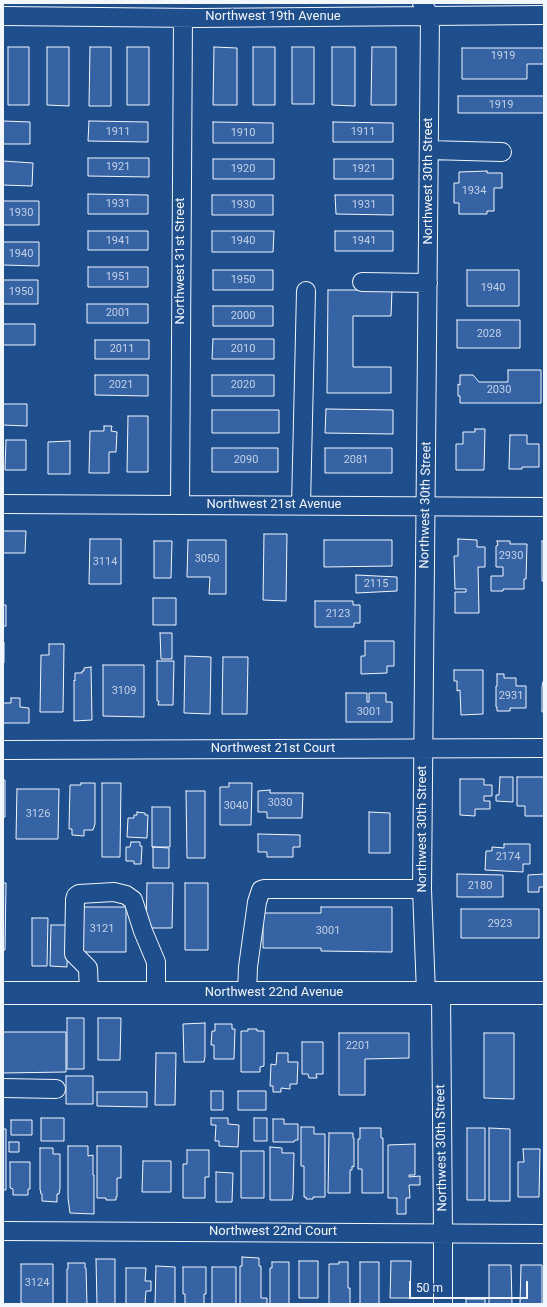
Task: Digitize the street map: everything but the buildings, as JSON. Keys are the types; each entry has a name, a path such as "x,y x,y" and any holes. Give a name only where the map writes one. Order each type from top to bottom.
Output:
{"main road":[{"name":"Northwest 22nd Avenue","path":"3,993 544,993"}],"street":[{"name":"Northwest 19th Avenue","path":"3,16 307,10 502,9 544,16"},
{"name":"Northwest 30th Street","path":"426,10 429,150 422,889 433,993 443,1233 442,1304"},
{"name":"Northwest 31st Street","path":"180,505 192,13"},
{"path":"429,150 502,152"},
{"path":"362,282 428,283"},
{"path":"301,505 306,291"},
{"name":"Northwest 21st Avenue","path":"3,504 544,507"},
{"name":"Northwest 21st Court","path":"3,750 544,748"},
{"path":"248,993 248,967 257,902 261,890 422,889"},
{"path":"89,993 88,968 74,954 75,900 76,896 79,894 114,892 126,895 133,900 143,931 156,962 156,993"},
{"path":"3,1088 56,1089"},
{"name":"Northwest 22nd Court","path":"3,1231 544,1234"}]}
